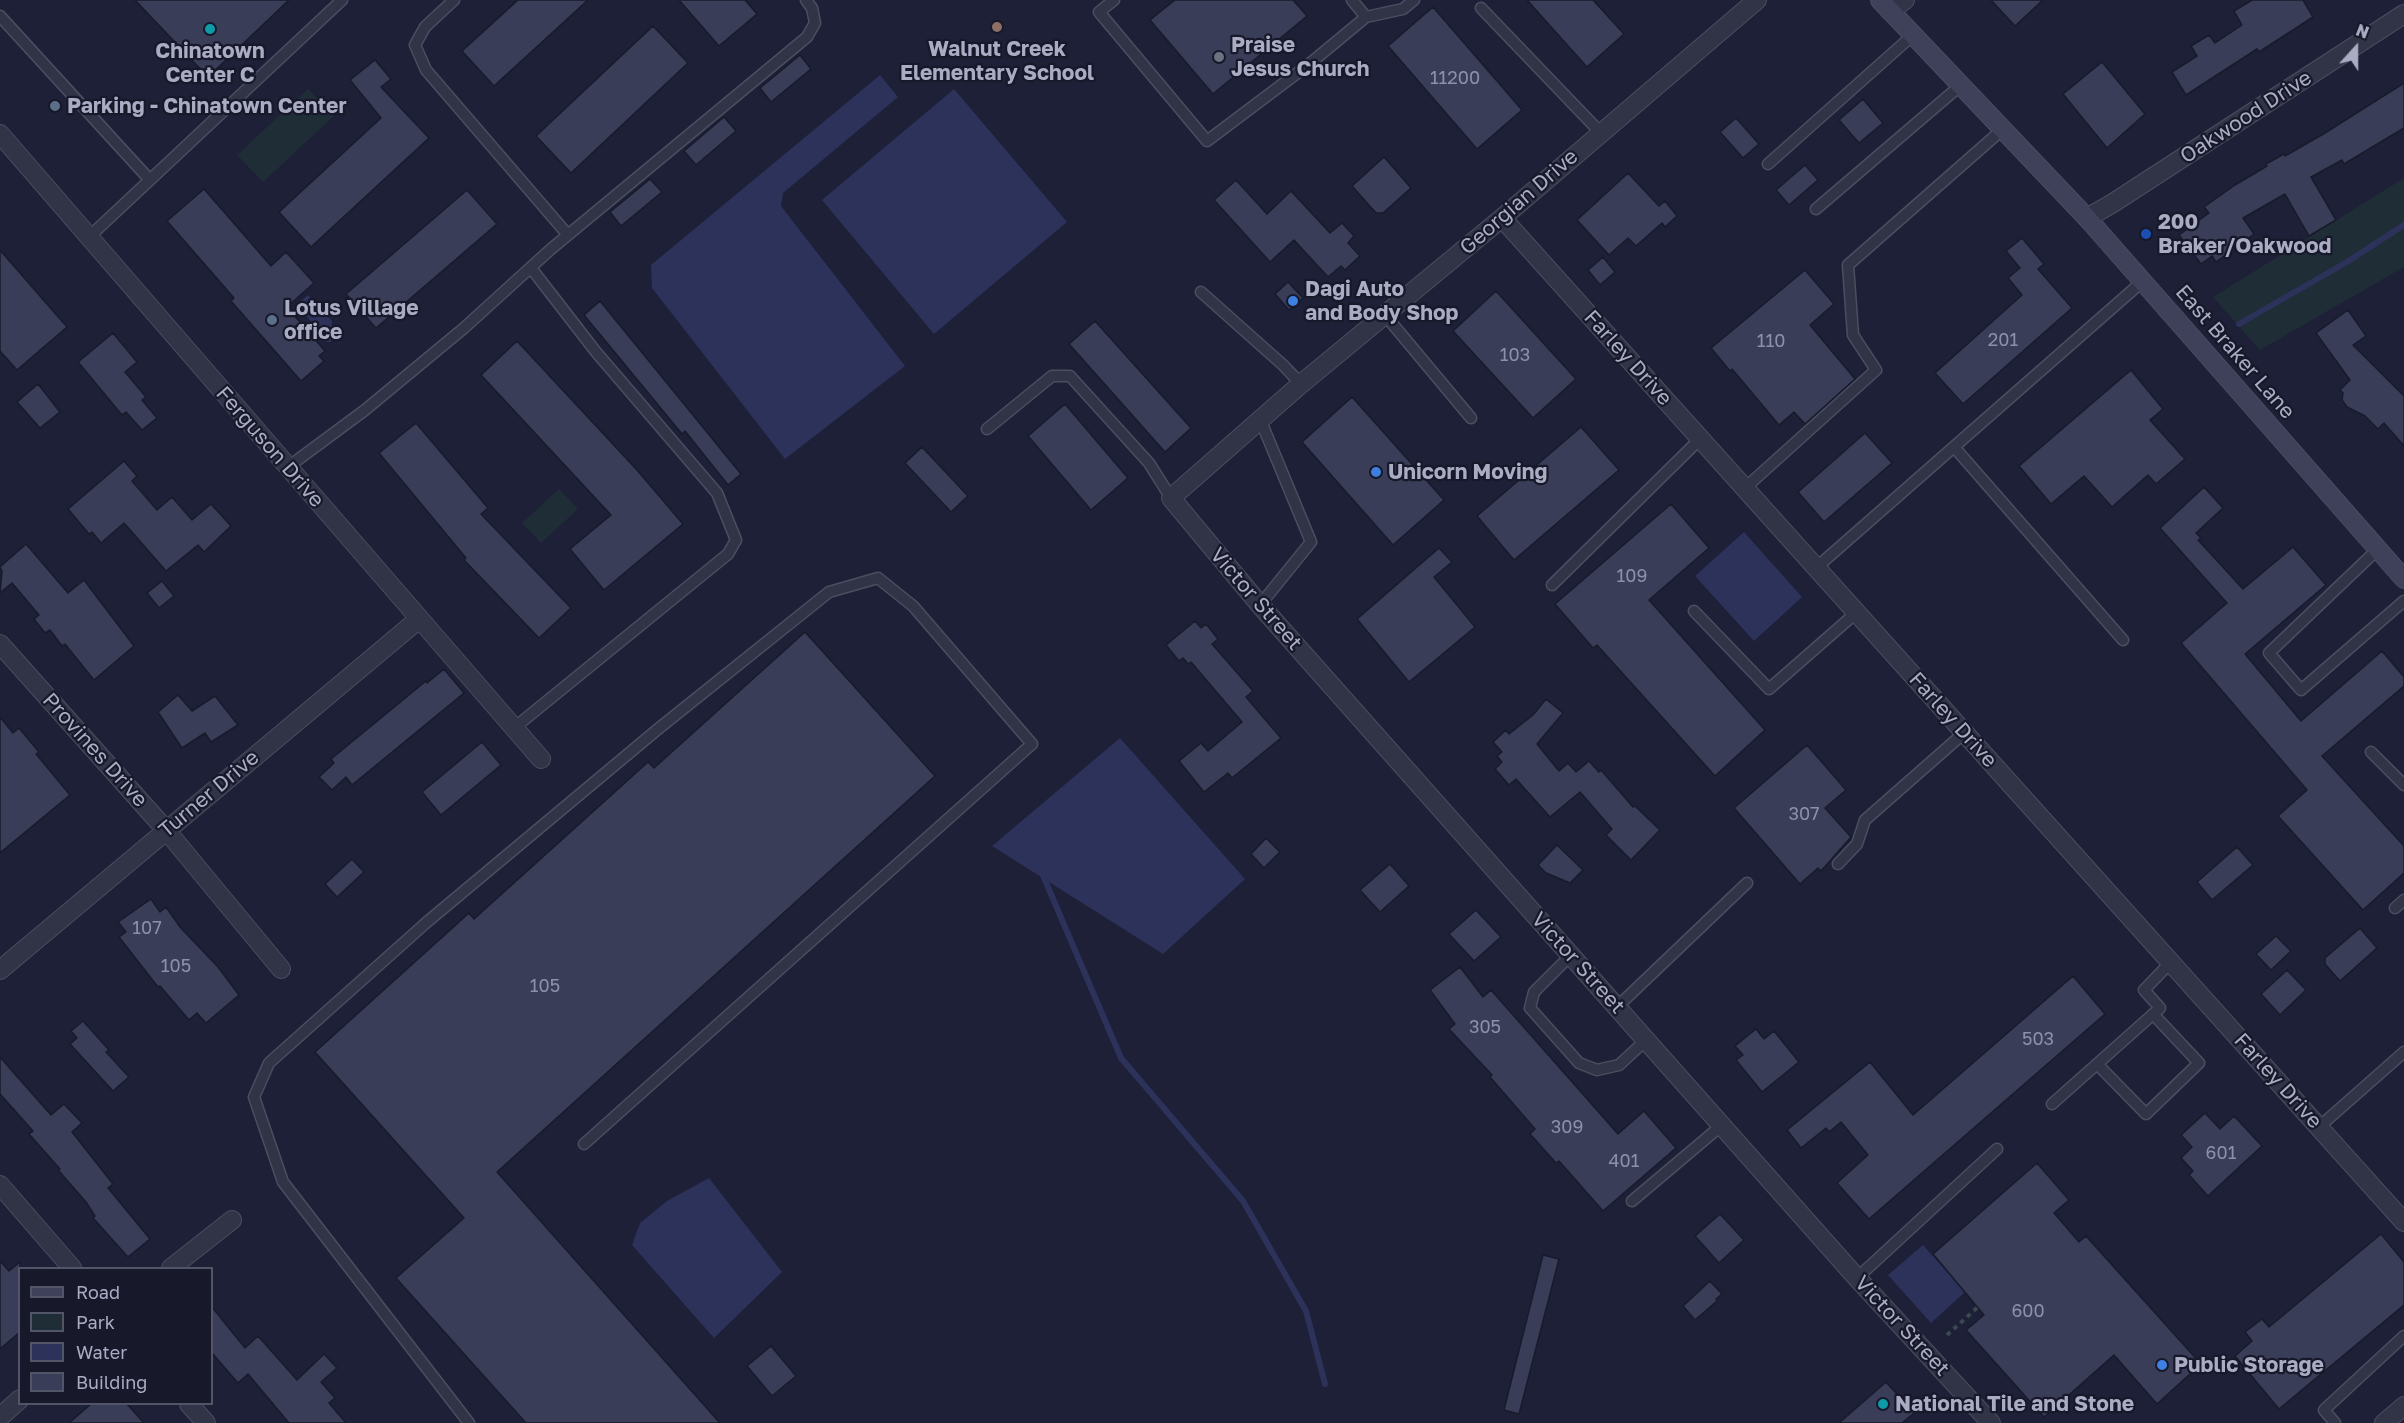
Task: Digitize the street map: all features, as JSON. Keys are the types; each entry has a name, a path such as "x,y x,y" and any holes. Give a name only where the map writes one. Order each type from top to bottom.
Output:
{"main road":[{"name":"East Braker Lane","path":"1892,4 1913,35 2087,218 2404,579"}],"street":[{"name":"Georgian Drive","path":"1171,498 1301,384 1502,218 1757,0"},
{"name":"Oakwood Drive","path":"2087,218 2404,14"},
{"name":"Ferguson Drive","path":"1,137 541,759"},
{"name":"Farley Drive","path":"1502,218 2404,1222"},
{"name":"Victor Street","path":"1171,498 1260,605 1857,1278 1991,1423"},
{"name":"Turner Drive","path":"0,970 419,619"},
{"name":"Provines Drive","path":"0,644 166,830 281,969"},
{"path":"0,1185 70,1267"},
{"path":"173,1267 232,1220"},
{"path":"0,1417 18,1401"},
{"path":"190,1405 206,1423"},
{"path":"2384,1423 2404,1406"}],"lane":[{"path":"89,237 342,0"},
{"path":"454,0 425,27 415,45 426,70 568,235"},
{"path":"288,467 365,411 464,328 568,235 807,37 815,23 812,8 806,0"},
{"path":"1114,0 1099,12 1207,141 1308,65 1366,17 1403,9 1414,0"},
{"path":"1352,0 1366,17"},
{"path":"1481,8 1600,132"},
{"path":"0,16 150,180"},
{"path":"1768,164 1913,35"},
{"path":"1816,209 1961,85"},
{"path":"1745,488 1876,370 1853,335 1848,265 2003,129"},
{"path":"514,728 729,554 736,540 717,493 596,352 531,268"},
{"path":"1817,567 2143,281"},
{"path":"1202,292 1301,384"},
{"path":"1385,315 1471,418"},
{"path":"987,429 1052,376 1070,376 1149,463 1171,498"},
{"path":"1260,419 1311,542 1260,605"},
{"path":"1552,585 1701,438"},
{"path":"1954,447 2124,640"},
{"path":"2378,549 2269,653 2301,690 2404,601"},
{"path":"469,1423 283,1182 254,1097 269,1064 427,922 694,700 829,592 878,578 913,606 1032,744 584,1144"},
{"path":"1694,611 1769,689 1857,612"},
{"path":"1838,864 1857,844 1865,820 1964,733"},
{"path":"2371,752 2404,785"},
{"path":"1617,1007 1747,883"},
{"path":"2396,908 2404,900"},
{"path":"1571,955 1534,992 1530,1008 1579,1063 1597,1070 1619,1065 1646,1040"},
{"path":"2052,1104 2160,1008 2144,990 2171,962"},
{"path":"2097,1064 2146,1114 2199,1063 2153,1014"},
{"path":"2319,1127 2404,1052"},
{"path":"1632,1201 1722,1125"},
{"path":"1857,1278 1997,1149"},
{"path":"2335,1423 2324,1410 2404,1336"}],"path":[{"path":"1947,1335 1978,1308"}],"green space":[{"path":"308,89 334,116 263,182 237,155"},
{"path":"2404,178 2404,267 2260,350 2213,297"},
{"path":"559,489 578,509 541,543 522,523"}],"water":[{"path":"880,75 898,97 783,193 781,206 905,366 785,459 652,288 651,265"},
{"path":"954,89 1067,222 934,334 822,200"},
{"path":"308,295 332,321 331,342 320,341 320,331 296,305"},
{"path":"1744,532 1802,597 1754,641 1695,576"},
{"path":"1120,738 1245,879 1163,954 992,846"},
{"path":"709,1178 782,1272 714,1338 632,1245 640,1223 667,1201"},
{"path":"1923,1245 1965,1292 1931,1323 1888,1275"}],"building":[{"name":"Chinatown Center C","path":"135,0 289,0 208,77"},
{"path":"518,0 588,0 494,86 462,51"},
{"path":"679,0 745,0 757,14 719,46"},
{"name":"Praise Jesus Church","path":"1175,0 1293,0 1307,16 1213,94 1150,20"},
{"path":"1527,0 1593,0 1624,34 1587,67"},
{"path":"1991,0 2043,0 2015,26"},
{"path":"2252,0 2303,0 2313,17 2259,52 2257,49 2186,95 2172,72 2197,56 2191,46 2209,35 2215,43 2242,25 2234,11"},
{"path":"1433,7 1522,110 1477,149 1388,46"},
{"path":"653,26 688,63 571,173 536,136"},
{"path":"800,55 811,69 771,102 760,88"},
{"path":"375,60 391,79 381,87 429,138 311,247 279,212 381,118 350,80"},
{"path":"2102,62 2145,114 2107,148 2063,94"},
{"path":"2404,83 2404,128 2344,164 2342,160 2311,177 2336,220 2309,236 2285,194 2243,218 2254,234 2216,262 2212,256 2201,264 2179,235 2209,213 2204,207 2267,166 2266,164 2325,133"},
{"path":"1863,99 1883,123 1859,143 1839,120"},
{"path":"724,117 736,131 696,165 684,151"},
{"path":"1736,118 1759,144 1743,158 1720,132"},
{"path":"1384,157 1411,188 1383,213 1376,213 1352,186"},
{"path":"1805,165 1818,180 1789,205 1776,190"},
{"path":"1628,173 1659,206 1665,201 1677,216 1665,227 1662,223 1636,246 1628,238 1609,255 1577,220"},
{"path":"650,179 662,192 621,226 610,212"},
{"path":"1236,180 1267,214 1291,191 1330,233 1342,223 1354,236 1348,243 1360,256 1345,270 1341,266 1328,277 1294,240 1270,262 1214,200"},
{"path":"204,189 271,266 286,252 314,283 287,307 325,351 319,356 324,361 301,381 231,301 234,298 167,221"},
{"path":"467,190 497,224 376,328 346,294"},
{"path":"2022,238 2044,264 2038,269 2072,308 1963,404 1935,373 2022,295 2008,278 2020,268 2006,251"},
{"path":"0,250 67,327 17,370 0,351"},
{"path":"1603,257 1615,272 1600,285 1588,270"},
{"path":"1805,270 1834,304 1810,325 1855,379 1805,424 1794,412 1779,425 1732,369 1730,371 1711,348"},
{"path":"1288,282 1303,298 1289,310 1275,294"},
{"path":"1496,291 1576,379 1533,418 1453,331"},
{"path":"600,301 741,474 728,485 685,431 682,434 584,315"},
{"path":"2348,310 2366,336 2353,345 2404,396 2404,446 2384,423 2378,429 2365,416 2347,407 2342,400 2343,393 2340,390 2350,380 2316,333"},
{"path":"1095,321 1191,428 1165,452 1069,344"},
{"path":"113,333 137,362 125,372 146,397 142,400 157,418 142,430 126,412 122,415 78,362"},
{"path":"517,341 637,470 683,524 604,590 570,549 611,515 481,375"},
{"path":"2131,370 2163,409 2150,420 2185,459 2156,484 2148,475 2112,507 2084,476 2051,504 2019,466"},
{"path":"38,384 60,412 40,428 17,402"},
{"path":"1352,397 1444,500 1393,545 1302,442"},
{"path":"1065,404 1128,478 1091,510 1028,436"},
{"path":"416,423 488,508 481,514 571,608 539,638 464,560 466,558 379,453"},
{"path":"1581,427 1619,470 1514,560 1477,516"},
{"path":"1865,433 1892,463 1824,522 1798,492"},
{"path":"922,447 968,496 951,512 905,463"},
{"path":"124,461 137,476 132,481 157,510 172,497 192,520 211,504 231,526 204,552 198,545 166,571 124,523 101,543 92,532 89,534 68,509"},
{"path":"2204,487 2223,508 2196,533 2201,538 2198,540 2243,589 2293,547 2326,585 2245,654 2301,721 2382,651 2404,677 2404,686 2322,756 2404,846 2404,873 2363,910 2278,816 2307,790 2181,643 2227,603 2160,528"},
{"path":"1671,504 1709,548 1649,600 1765,730 1715,776 1597,645 1593,648 1555,604"},
{"path":"26,544 68,593 84,580 134,646 94,680 65,644 62,646 50,630 45,633 34,619 39,615 12,583 0,593 2,571 0,567"},
{"path":"1439,548 1452,562 1434,577 1475,627 1409,682 1357,619"},
{"path":"162,581 174,596 159,608 147,593"},
{"path":"1195,621 1201,628 1206,624 1218,639 1212,644 1253,691 1246,697 1281,738 1232,778 1228,773 1204,792 1179,761 1201,743 1208,751 1242,722 1191,662 1188,664 1183,658 1179,661 1166,645"},
{"path":"805,632 935,776 497,1172 720,1423 526,1423 396,1278 464,1218 315,1052 469,913 474,919 648,762 654,768"},
{"path":"444,669 464,693 352,785 346,777 332,790 319,777 334,763 331,759 426,681 427,683"},
{"path":"178,695 192,711 215,696 238,725 211,742 205,733 182,748 158,712"},
{"path":"1546,699 1563,713 1537,744 1559,771 1568,763 1576,772 1589,761 1599,772 1601,770 1633,807 1635,806 1660,830 1631,860 1606,835 1612,829 1580,792 1550,817 1516,779 1509,785 1495,769 1502,762 1497,756 1502,752 1493,742 1506,730 1509,734 1533,715"},
{"path":"0,717 13,733 19,728 39,752 36,754 70,795 0,853"},
{"path":"482,742 501,765 441,815 422,792"},
{"path":"1807,745 1846,790 1825,808 1851,837 1821,871 1818,868 1800,884 1734,808"},
{"path":"1266,838 1280,852 1264,868 1251,854"},
{"path":"1557,845 1583,870 1570,883 1546,873 1538,865"},
{"path":"2237,847 2253,865 2212,900 2197,882"},
{"path":"352,859 364,872 337,897 325,884"},
{"path":"1390,864 1409,886 1380,912 1360,890"},
{"path":"151,899 160,912 166,907 180,927 218,967 239,995 206,1023 197,1013 189,1020 160,986 158,987 119,937 126,932 118,922"},
{"path":"1476,910 1501,937 1474,961 1449,934"},
{"path":"2360,928 2377,948 2340,981 2325,964 2325,958"},
{"path":"2276,936 2291,951 2271,970 2256,954"},
{"path":"1460,967 1483,997 1491,990 1618,1134 1644,1111 1676,1148 1603,1211 1559,1161 1556,1163 1530,1134 1535,1129 1490,1077 1492,1075 1449,1029 1455,1024 1430,990"},
{"path":"2287,970 2306,990 2280,1015 2261,994"},
{"path":"2073,976 2105,1014 1869,1219 1837,1183 1868,1155 1841,1122 1829,1132 1826,1128 1801,1148 1787,1130 1870,1062 1913,1115"},
{"path":"83,1021 109,1050 106,1052 129,1077 113,1091 70,1044 77,1038 71,1031"},
{"path":"1756,1029 1764,1039 1774,1031 1799,1062 1762,1092 1736,1060 1743,1055 1735,1046"},
{"path":"0,1057 51,1115 64,1104 82,1123 72,1132 113,1184 108,1188 150,1239 128,1257 93,1218 95,1216 86,1202 29,1134 33,1131 0,1094"},
{"path":"2205,1113 2220,1129 2234,1116 2262,1146 2208,1196 2189,1175 2193,1171 2181,1158 2192,1147 2181,1135"},
{"path":"2037,1163 2069,1200 2054,1213 2079,1242 2086,1236 2201,1364 2157,1404 2114,1355 2044,1417 1966,1330 1984,1315 1933,1254"},
{"path":"1720,1214 1744,1240 1719,1263 1695,1236"},
{"path":"2381,1234 2404,1262 2404,1305 2279,1409 2235,1356 2252,1341 2245,1332 2262,1319 2269,1327"},
{"path":"1543,1255 1559,1259 1519,1414 1504,1410"},
{"path":"0,1261 9,1271 20,1262 20,1267 18,1267 18,1334 0,1349"},
{"path":"1710,1281 1722,1294 1695,1320 1683,1306"},
{"path":"213,1308 245,1348 258,1336 297,1380 324,1354 337,1368 321,1382 335,1398 329,1403 346,1423 289,1423 248,1374 238,1383 213,1354"},
{"path":"771,1346 796,1376 772,1396 747,1366"},
{"name":"National Tile and Stone","path":"1886,1382 1914,1413 1902,1423 1839,1423"},
{"path":"90,1405 128,1405 144,1423 69,1423"}],"waterway":[{"path":"2239,324 2347,262 2404,225"},
{"path":"1042,873 1121,1058 1243,1201 1306,1311 1325,1384"}],"place":[{"name":"Walnut Creek Elementary School","path":"997,27"},
{"name":"Chinatown Center C","path":"210,29"},
{"name":"Praise Jesus Church","path":"1219,57"},
{"name":"Parking - Chinatown Center","path":"55,106"},
{"name":"200 Braker/Oakwood","path":"2146,234"},
{"name":"Dagi Auto and Body Shop","path":"1293,301"},
{"name":"Lotus Village office","path":"272,320"},
{"name":"Unicorn Moving","path":"1376,472"},
{"name":"Public Storage","path":"2162,1365"},
{"name":"National Tile and Stone","path":"1883,1404"}]}
